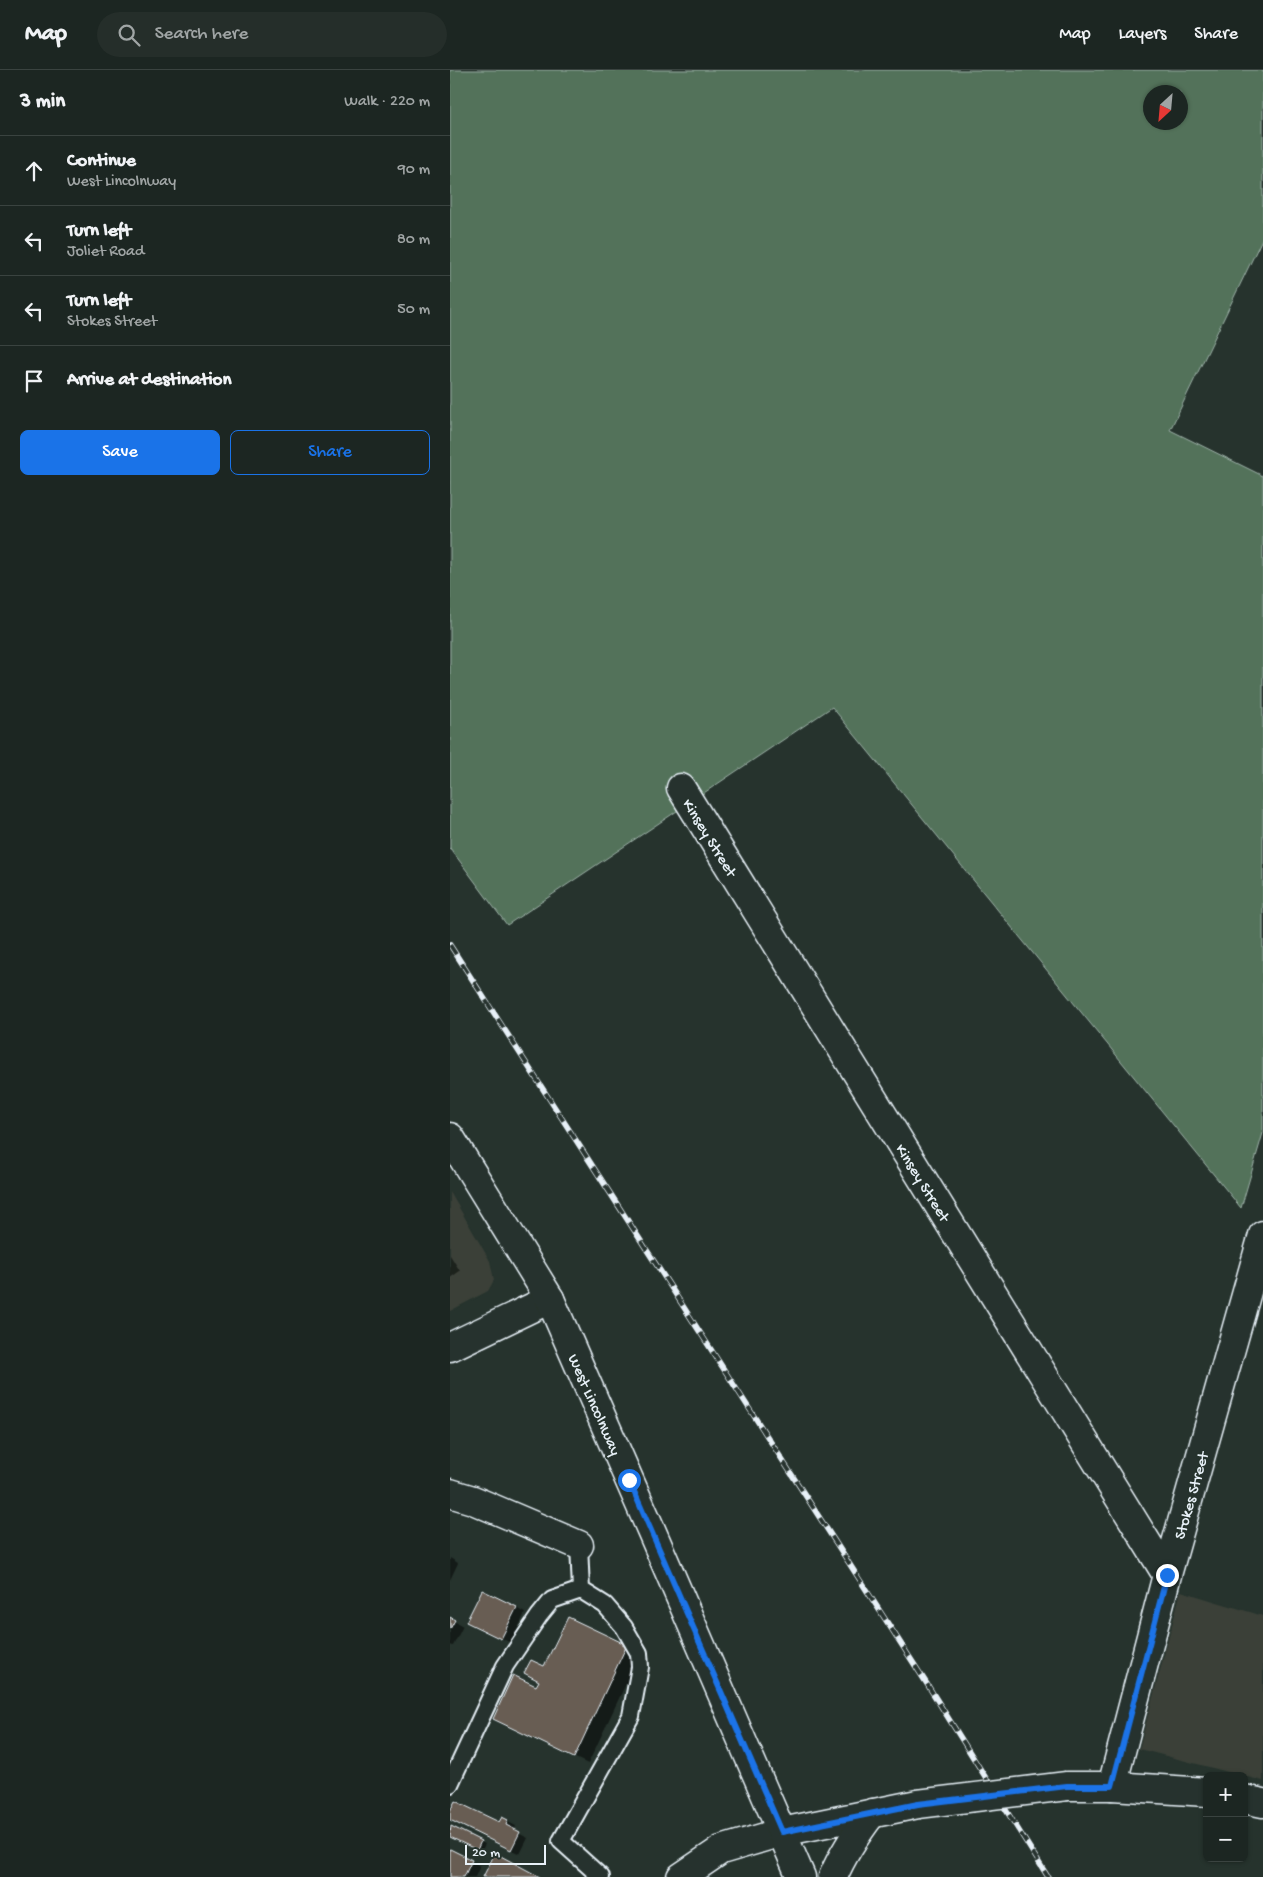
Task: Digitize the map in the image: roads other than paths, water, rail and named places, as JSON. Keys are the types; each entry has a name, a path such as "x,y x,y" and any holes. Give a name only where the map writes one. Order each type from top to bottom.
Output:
{"street":[{"name":"Kinsey Street","path":"681,788 1167,1575"},
{"name":"West Lincolnway","path":"454,1152 550,1299 801,1877"},
{"name":"Stokes Street","path":"1112,1786 1167,1575 1263,1235"},
{"path":"450,1347 550,1299"},
{"path":"450,1494 474,1500 579,1546"},
{"path":"681,1877 721,1850 782,1832 918,1804 1067,1786 1112,1786 1203,1792"},
{"path":"1248,1801 1263,1803"},
{"path":"833,1877 846,1849 872,1813"}],"lane":[{"path":"579,1546 581,1590"},
{"path":"450,1784 505,1666 533,1624 552,1600 581,1590"},
{"path":"581,1590 605,1605 624,1627 639,1653 638,1685 631,1716 561,1841 601,1877"}],"railway":[{"path":"450,945 927,1684 1048,1877"}]}
